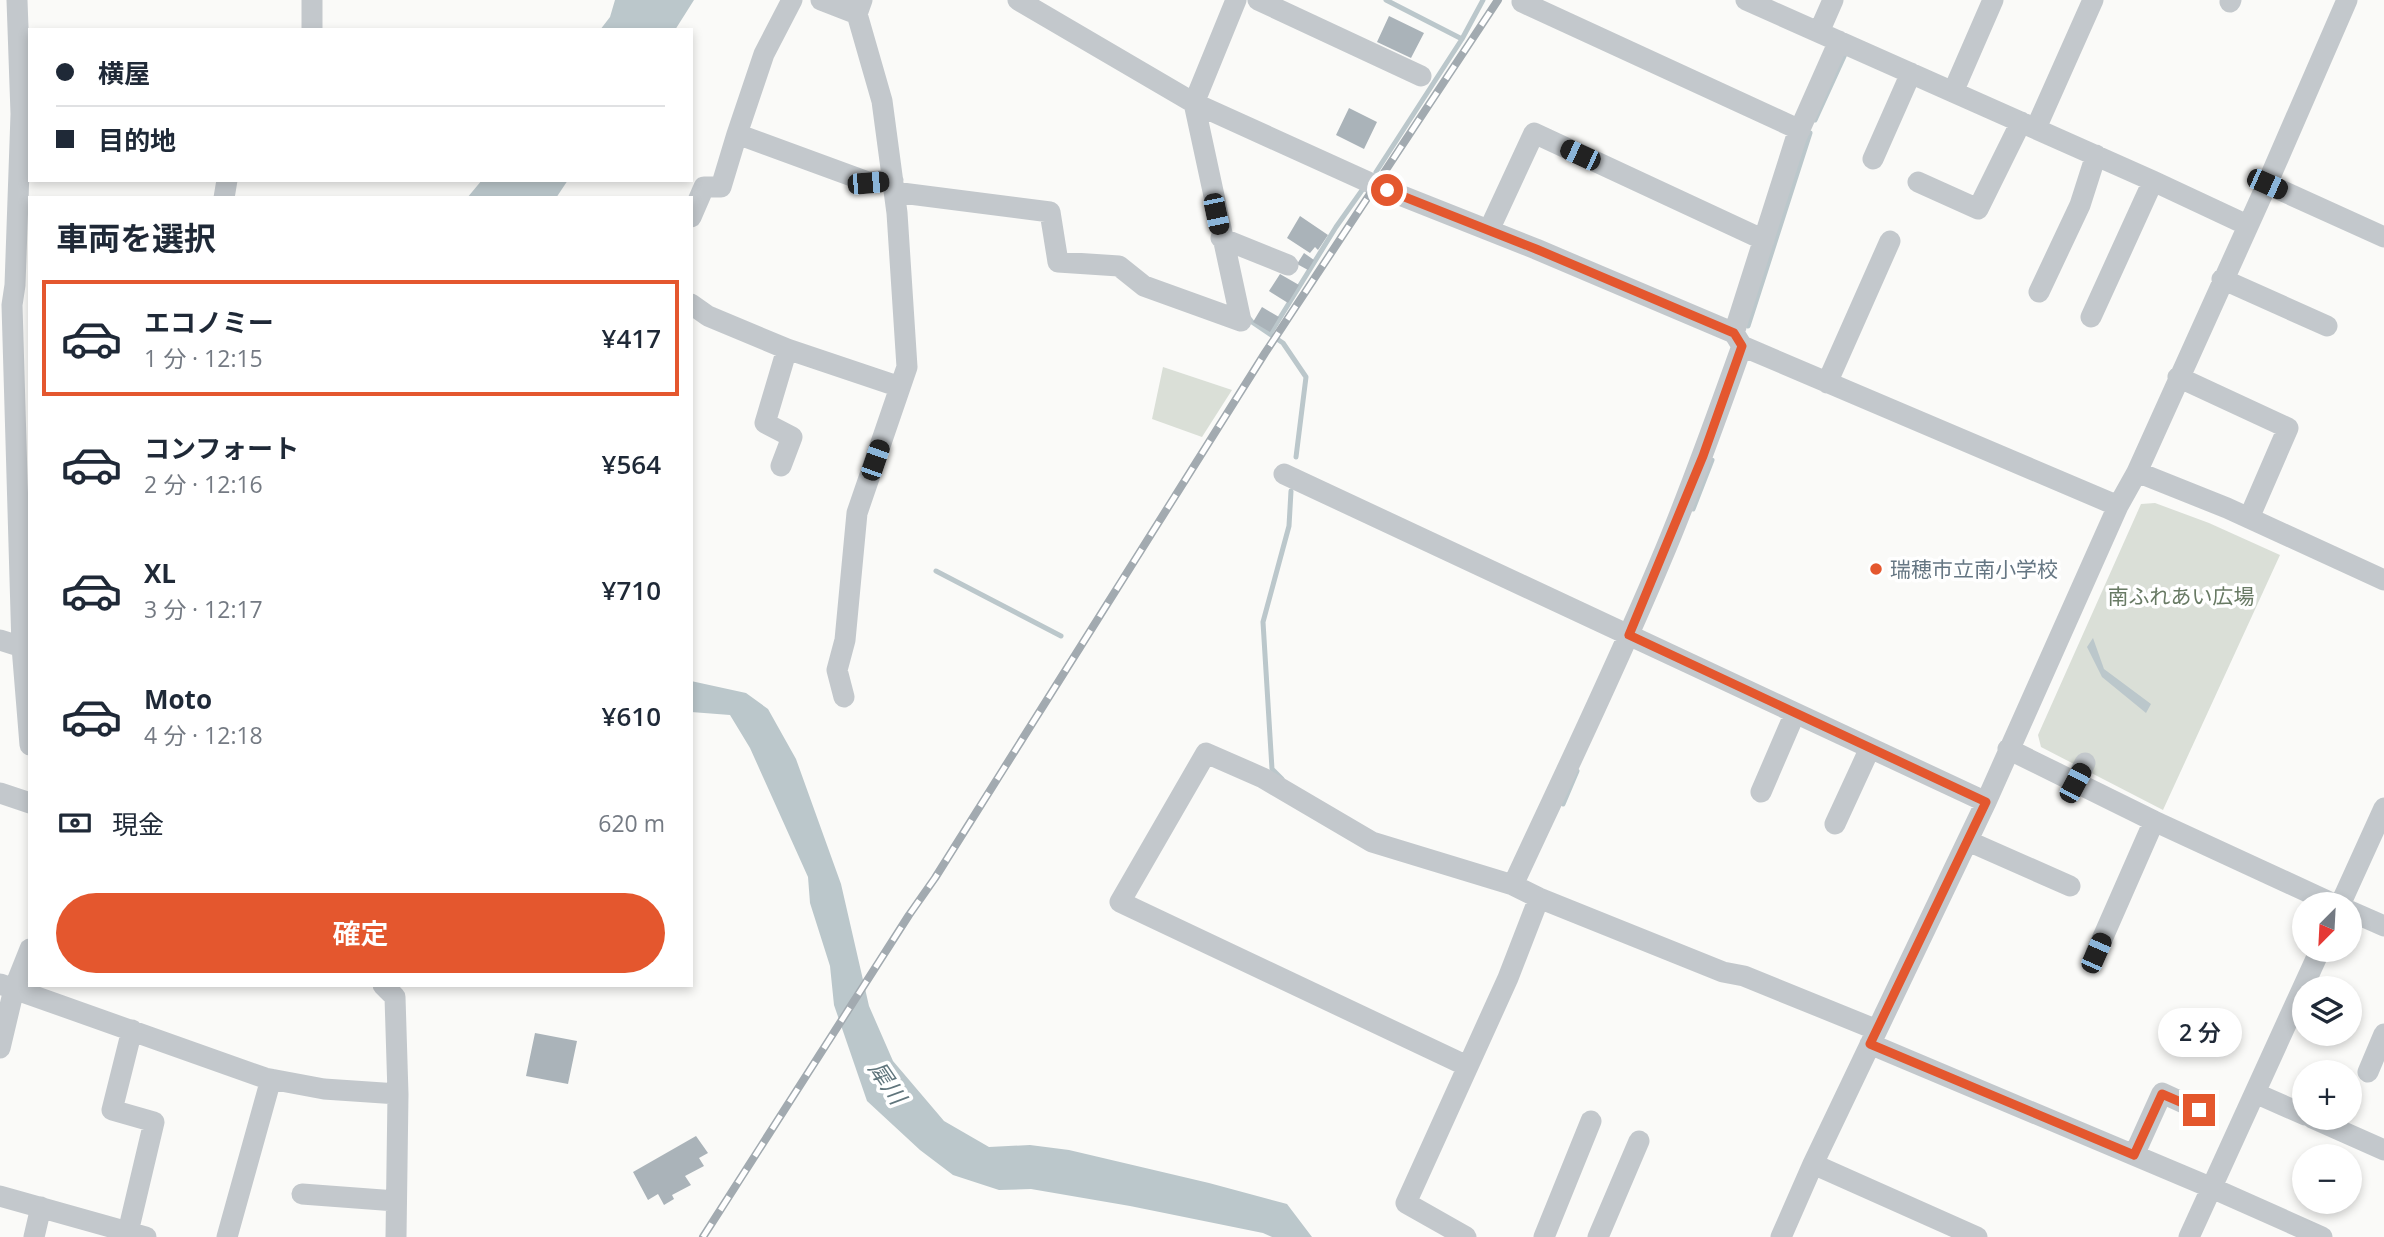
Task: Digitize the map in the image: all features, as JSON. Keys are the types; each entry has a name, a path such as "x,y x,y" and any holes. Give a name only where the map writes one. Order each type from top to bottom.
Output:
{"street":[{"path":"17,0 25,116 14,295 24,522 22,647 28,720"},
{"path":"312,0 312,28"},
{"path":"693,212 704,187 721,187 764,54 792,0"},
{"path":"821,0 859,7 882,101 893,186 907,367 857,513 845,640 837,670 844,697"},
{"path":"1017,0 1194,103 1377,186 1489,230 1738,339 1827,383 2118,506"},
{"path":"737,134 868,183 1050,212 1058,262 1119,266 1144,286 1241,321 1194,103 1236,0"},
{"path":"1258,0 1421,76"},
{"path":"1523,0 1522,2 1800,130"},
{"path":"1746,0 2247,225"},
{"path":"1819,32 1833,0"},
{"path":"1953,92 1993,0"},
{"path":"1918,182 1978,209 2028,125 2093,0"},
{"path":"1781,1237 2037,691 2118,506 2137,472 2267,184 2347,0"},
{"path":"1513,885 1629,635 1703,456 1764,240 1800,130 1839,41"},
{"path":"1873,159 1910,73"},
{"path":"1489,230 1534,134 1764,240"},
{"path":"2039,292 2080,205 2096,155"},
{"path":"2091,317 2153,181"},
{"path":"2267,184 2384,237"},
{"path":"1221,238 1288,265"},
{"path":"1827,383 1890,241"},
{"path":"2222,279 2327,326"},
{"path":"693,305 708,316 787,348 900,387"},
{"path":"781,466 792,437 765,422 787,348"},
{"path":"2178,377 2288,428 2249,518"},
{"path":"2137,472 2249,518 2384,580"},
{"path":"1284,474 1986,802"},
{"path":"0,640 22,647"},
{"path":"1761,792 1795,713"},
{"path":"1835,824 1870,748"},
{"path":"2008,749 2154,821 2310,892"},
{"path":"1466,1066 1121,902 1206,753 1263,778 1372,842 1513,885 1723,972 1744,976 2134,1155 2322,1237"},
{"path":"2075,783 2085,764"},
{"path":"0,793 28,802"},
{"path":"2344,892 2384,808"},
{"path":"2096,953 2154,821"},
{"path":"1968,841 2070,886"},
{"path":"1466,1237 1406,1203 1508,978 1539,898"},
{"path":"2362,916 2384,926"},
{"path":"0,1048 7,986 28,952"},
{"path":"2189,1237 2315,962"},
{"path":"7,986 271,1079 324,1089 398,1094"},
{"path":"385,987 395,997 398,1094 396,1237"},
{"path":"0,1196 41,1207 96,1230 137,1234 154,1122 112,1110 132,1030"},
{"path":"2368,1072 2384,1034"},
{"path":"227,1237 271,1079"},
{"path":"2255,1093 2292,1109"},
{"path":"2134,1155 2162,1094 2199,1110"},
{"path":"1544,1237 1591,1121"},
{"path":"2339,1130 2384,1150"},
{"path":"1598,1237 1639,1141"},
{"path":"1813,1164 1977,1237"},
{"path":"302,1194 396,1201"},
{"path":"34,1237 41,1207"}],"green space":[{"path":"1163,367 1232,390 1202,437 1152,419"},
{"name":"南ふれあい広場","path":"2155,503 2209,523 2280,555 2163,810 2041,747 2038,735 2141,504"}],"water":[{"path":"615,0 694,0 676,28 602,28 610,17"},
{"path":"480,182 567,182 557,196 469,196"},
{"path":"2093,638 2104,669 2151,704 2146,713 2102,677 2087,647"},
{"name":"犀川","path":"693,681 746,693 768,709 796,759 841,884 869,1006 893,1061 944,1121 989,1147 1030,1145 1069,1150 1287,1204 1312,1237 1272,1237 1130,1206 1031,1189 999,1190 953,1175 920,1150 867,1101 834,1005 830,966 810,903 808,877 750,748 730,715 693,712"}],"building":[{"path":"1389,16 1424,33 1411,58 1377,42"},
{"path":"1349,108 1377,122 1364,149 1336,135"},
{"path":"1300,216 1328,235 1318,250 1315,247 1310,253 1287,238"},
{"path":"1304,253 1314,260 1308,270 1297,264"},
{"path":"1280,274 1299,285 1288,303 1269,291"},
{"path":"1262,307 1279,317 1270,332 1253,322"},
{"path":"535,1033 577,1041 568,1084 526,1076"},
{"path":"696,1136 708,1153 699,1158 704,1166 685,1176 691,1185 672,1195 674,1199 664,1205 658,1194 648,1200 633,1172"}],"waterway":[{"path":"1386,0 1462,39"},
{"path":"1376,172 1462,39 1483,0"},
{"path":"1815,120 1846,52"},
{"path":"1748,326 1810,133"},
{"path":"1270,334 1336,227 1365,186"},
{"path":"1248,317 1283,343 1306,377 1296,457"},
{"path":"1693,509 1712,460"},
{"path":"1282,779 1272,769 1263,622 1289,526 1291,491"},
{"path":"936,571 1061,636"},
{"path":"1563,804 1577,771"}],"railway":[{"path":"703,1237 935,878 1265,353 1498,0"}],"place":[{"name":"瑞穂市立南小学校","path":"1876,569"}],"route":[{"path":"1387,190 1536,249 1734,333 1742,346 1703,456 1629,635 1986,802 1870,1044 2134,1155 2162,1094 2199,1110"}]}
